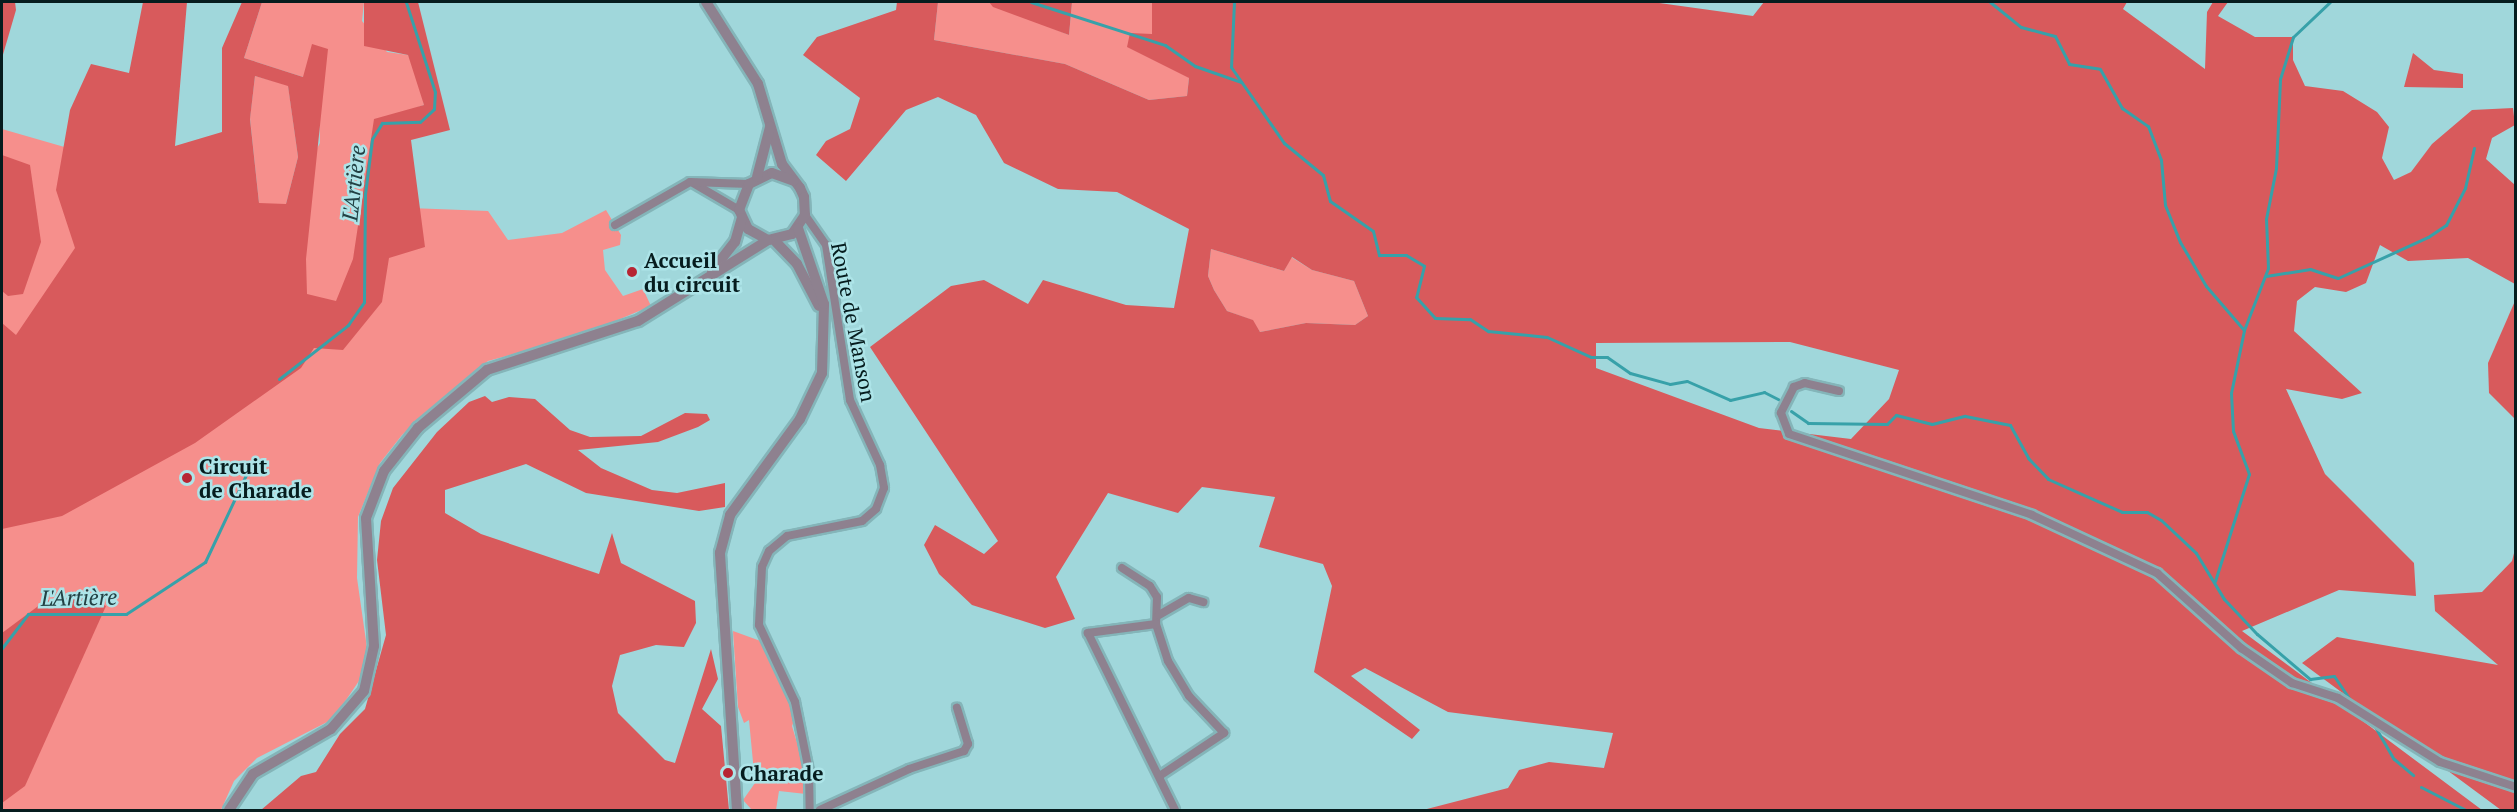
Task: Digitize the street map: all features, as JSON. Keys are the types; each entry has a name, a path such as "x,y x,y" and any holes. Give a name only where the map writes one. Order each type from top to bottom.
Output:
{"street":[{"path":"230,810 253,774 332,729 364,691 374,646 366,518 378,482 404,443 454,393 487,370 618,330 692,290 771,240 798,228 805,216 804,197 782,164 768,108 707,2"},
{"path":"692,290 726,255 770,140 768,108"},
{"path":"615,225 690,182 753,180 772,173 794,181"},
{"path":"690,182 740,214 797,264 825,317"},
{"name":"Route de Manson","path":"805,216 824,242 850,400 880,465 884,488 876,509 862,521 788,536 769,551 762,567 759,625 795,702 809,771 810,810"},
{"path":"738,810 720,582 724,531 811,401 826,360 825,317 798,228"},
{"path":"1839,391 1821,384 1794,387 1781,413 1789,434 2032,515 2157,573 2241,648 2292,683 2338,698 2440,762 2516,787"},
{"path":"1122,568 1150,586 1158,620 1184,689 1224,733 1161,775"},
{"path":"1175,810 1161,775 1088,633 1158,620 1189,598 1203,602"},
{"path":"820,810 909,769 964,751 968,744 957,708"}],"shaded area":[{"path":"2,2 15,2 16,10 2,58"},
{"path":"143,2 187,2 175,146 222,132 222,48 242,2 262,2 244,58 303,77 312,44 328,49 306,259 307,294 336,301 353,259 374,119 424,105 408,55 364,46 364,2 418,2 450,130 411,140 425,247 389,258 382,302 343,350 314,348 301,368 195,443 62,516 2,529 2,323 16,335 75,248 56,190 70,110 91,64 129,73","holes":["255,76 288,86 298,157 286,204 259,203 250,119"]},
{"name":"Circuit de Charade","path":"262,2 364,2 362,21 387,52 408,55 420,80 424,105 407,111 358,206 488,211 508,240 562,233 606,210 621,235 620,245 603,250 605,270 623,296 643,289 651,306 582,335 488,361 402,435 380,463 358,517 357,578 367,648 361,678 333,719 257,758 234,781 221,810 2,810 2,129 259,203 250,118 255,76 288,85 298,157 286,204 320,143 319,106 303,77 244,58"},
{"path":"897,2 938,2 934,40 1065,64 1149,100 1187,96 1189,78 1127,47 1130,33 1152,34 1152,2 1652,2 1753,16 1764,2 2127,2 2123,9 2205,69 2207,12 2213,2 2228,2 2218,16 2255,37 2293,37 2293,60 2305,86 2343,91 2377,112 2389,127 2382,158 2394,180 2411,172 2432,144 2472,110 2513,108 2515,125 2492,138 2486,159 2515,185 2515,284 2468,258 2408,261 2380,245 2366,283 2346,292 2315,287 2297,301 2294,331 2362,393 2342,399 2286,389 2325,474 2414,563 2416,596 2339,590 2242,631 2482,810 1423,810 1508,788 1519,770 1549,762 1604,768 1613,733 1448,712 1365,668 1351,676 1420,730 1412,739 1314,672 1332,586 1323,564 1259,547 1275,497 1202,487 1178,513 1108,493 1056,577 1075,619 1045,628 972,605 939,574 924,545 935,525 984,554 998,541 870,347 951,286 984,280 1028,304 1043,280 1126,305 1174,308 1189,229 1117,192 1058,189 1004,163 976,115 938,97 906,110 846,181 816,155 826,141 850,129 860,98 803,55 817,37 896,10","holes":["1211,249 1284,271 1292,257 1312,270 1354,281 1368,316 1355,325 1306,323 1260,332 1253,320 1227,311 1214,290 1208,276","1790,342 1899,370 1889,399 1851,439 1759,428 1596,368 1596,343"]},
{"path":"938,2 989,2 1069,35 1072,2 1152,2 1152,34 1189,78 1187,96 1149,100 1065,64 934,40"},
{"path":"989,2 1072,2 1069,35 993,7"},
{"path":"2413,53 2434,70 2463,74 2463,88 2404,87"},
{"path":"2,155 30,165 41,242 23,294 8,296 2,291"},
{"path":"1211,249 1284,271 1291,257 1312,270 1354,281 1368,316 1355,325 1306,323 1260,332 1252,320 1227,311 1214,290 1208,276"},
{"path":"2515,301 2515,419 2489,393 2488,363"},
{"path":"485,396 492,402 509,397 535,399 570,430 590,437 641,436 685,413 707,414 710,420 698,427 658,442 578,450 601,468 652,490 677,493 725,483 725,507 699,511 586,493 526,464 445,490 445,513 481,534 599,574 612,533 621,563 695,601 696,623 684,647 656,645 620,655 612,686 618,713 665,760 675,763 711,649 718,679 702,709 721,726 729,810 261,810 301,776 316,772 340,734 365,709 386,635 377,560 381,521 393,488 437,432 469,402"},
{"path":"2515,549 2515,810 2501,810 2302,663 2337,637 2498,665 2435,611 2434,595 2482,592 2512,561"},
{"path":"82,595 106,606 25,786 2,803 2,633 45,601"},
{"path":"733,631 766,643 795,718 792,726 806,773 806,794 779,791 776,810 752,810 743,800 755,783 749,720 744,723 738,707"}],"waterway":[{"name":"L'Artière","path":"279,379 348,325 364,302 365,194 372,139 382,123 420,122 434,109 435,92 406,2"},
{"path":"1031,2 1165,45 1195,66 1241,82"},
{"path":"1234,2 1231,67 1284,143 1323,175 1330,201 1373,231 1379,255 1406,255 1424,266 1416,297 1435,318 1470,319 1488,331 1547,337 1591,357 1607,357 1630,373 1670,384 1687,381 1730,400 1764,392 1778,399"},
{"path":"1990,2 2021,27 2055,36 2069,64 2100,69 2122,108 2148,126 2161,160 2165,205 2180,242 2206,286 2244,330"},
{"path":"2215,581 2249,474 2233,431 2231,393 2244,330 2268,268 2266,219 2276,168 2280,79 2293,37 2330,2"},
{"path":"2266,276 2310,269 2338,278 2428,237 2446,225 2465,188 2474,148"},
{"path":"1791,411 1808,423 1887,424 1896,415 1932,424 1965,416 2010,425 2028,458 2048,479 2122,512 2147,512 2161,520 2196,553 2224,599 2257,634 2310,679 2334,676 2352,703"},
{"name":"L'Artière","path":"2,648 28,614 126,614 205,562 246,475"},
{"path":"2374,725 2394,759 2413,775"},
{"path":"2421,787 2466,810"}],"place":[{"name":"Accueil du circuit","path":"632,272"},
{"name":"Circuit de Charade","path":"187,478"},
{"name":"Charade","path":"728,773"}]}
